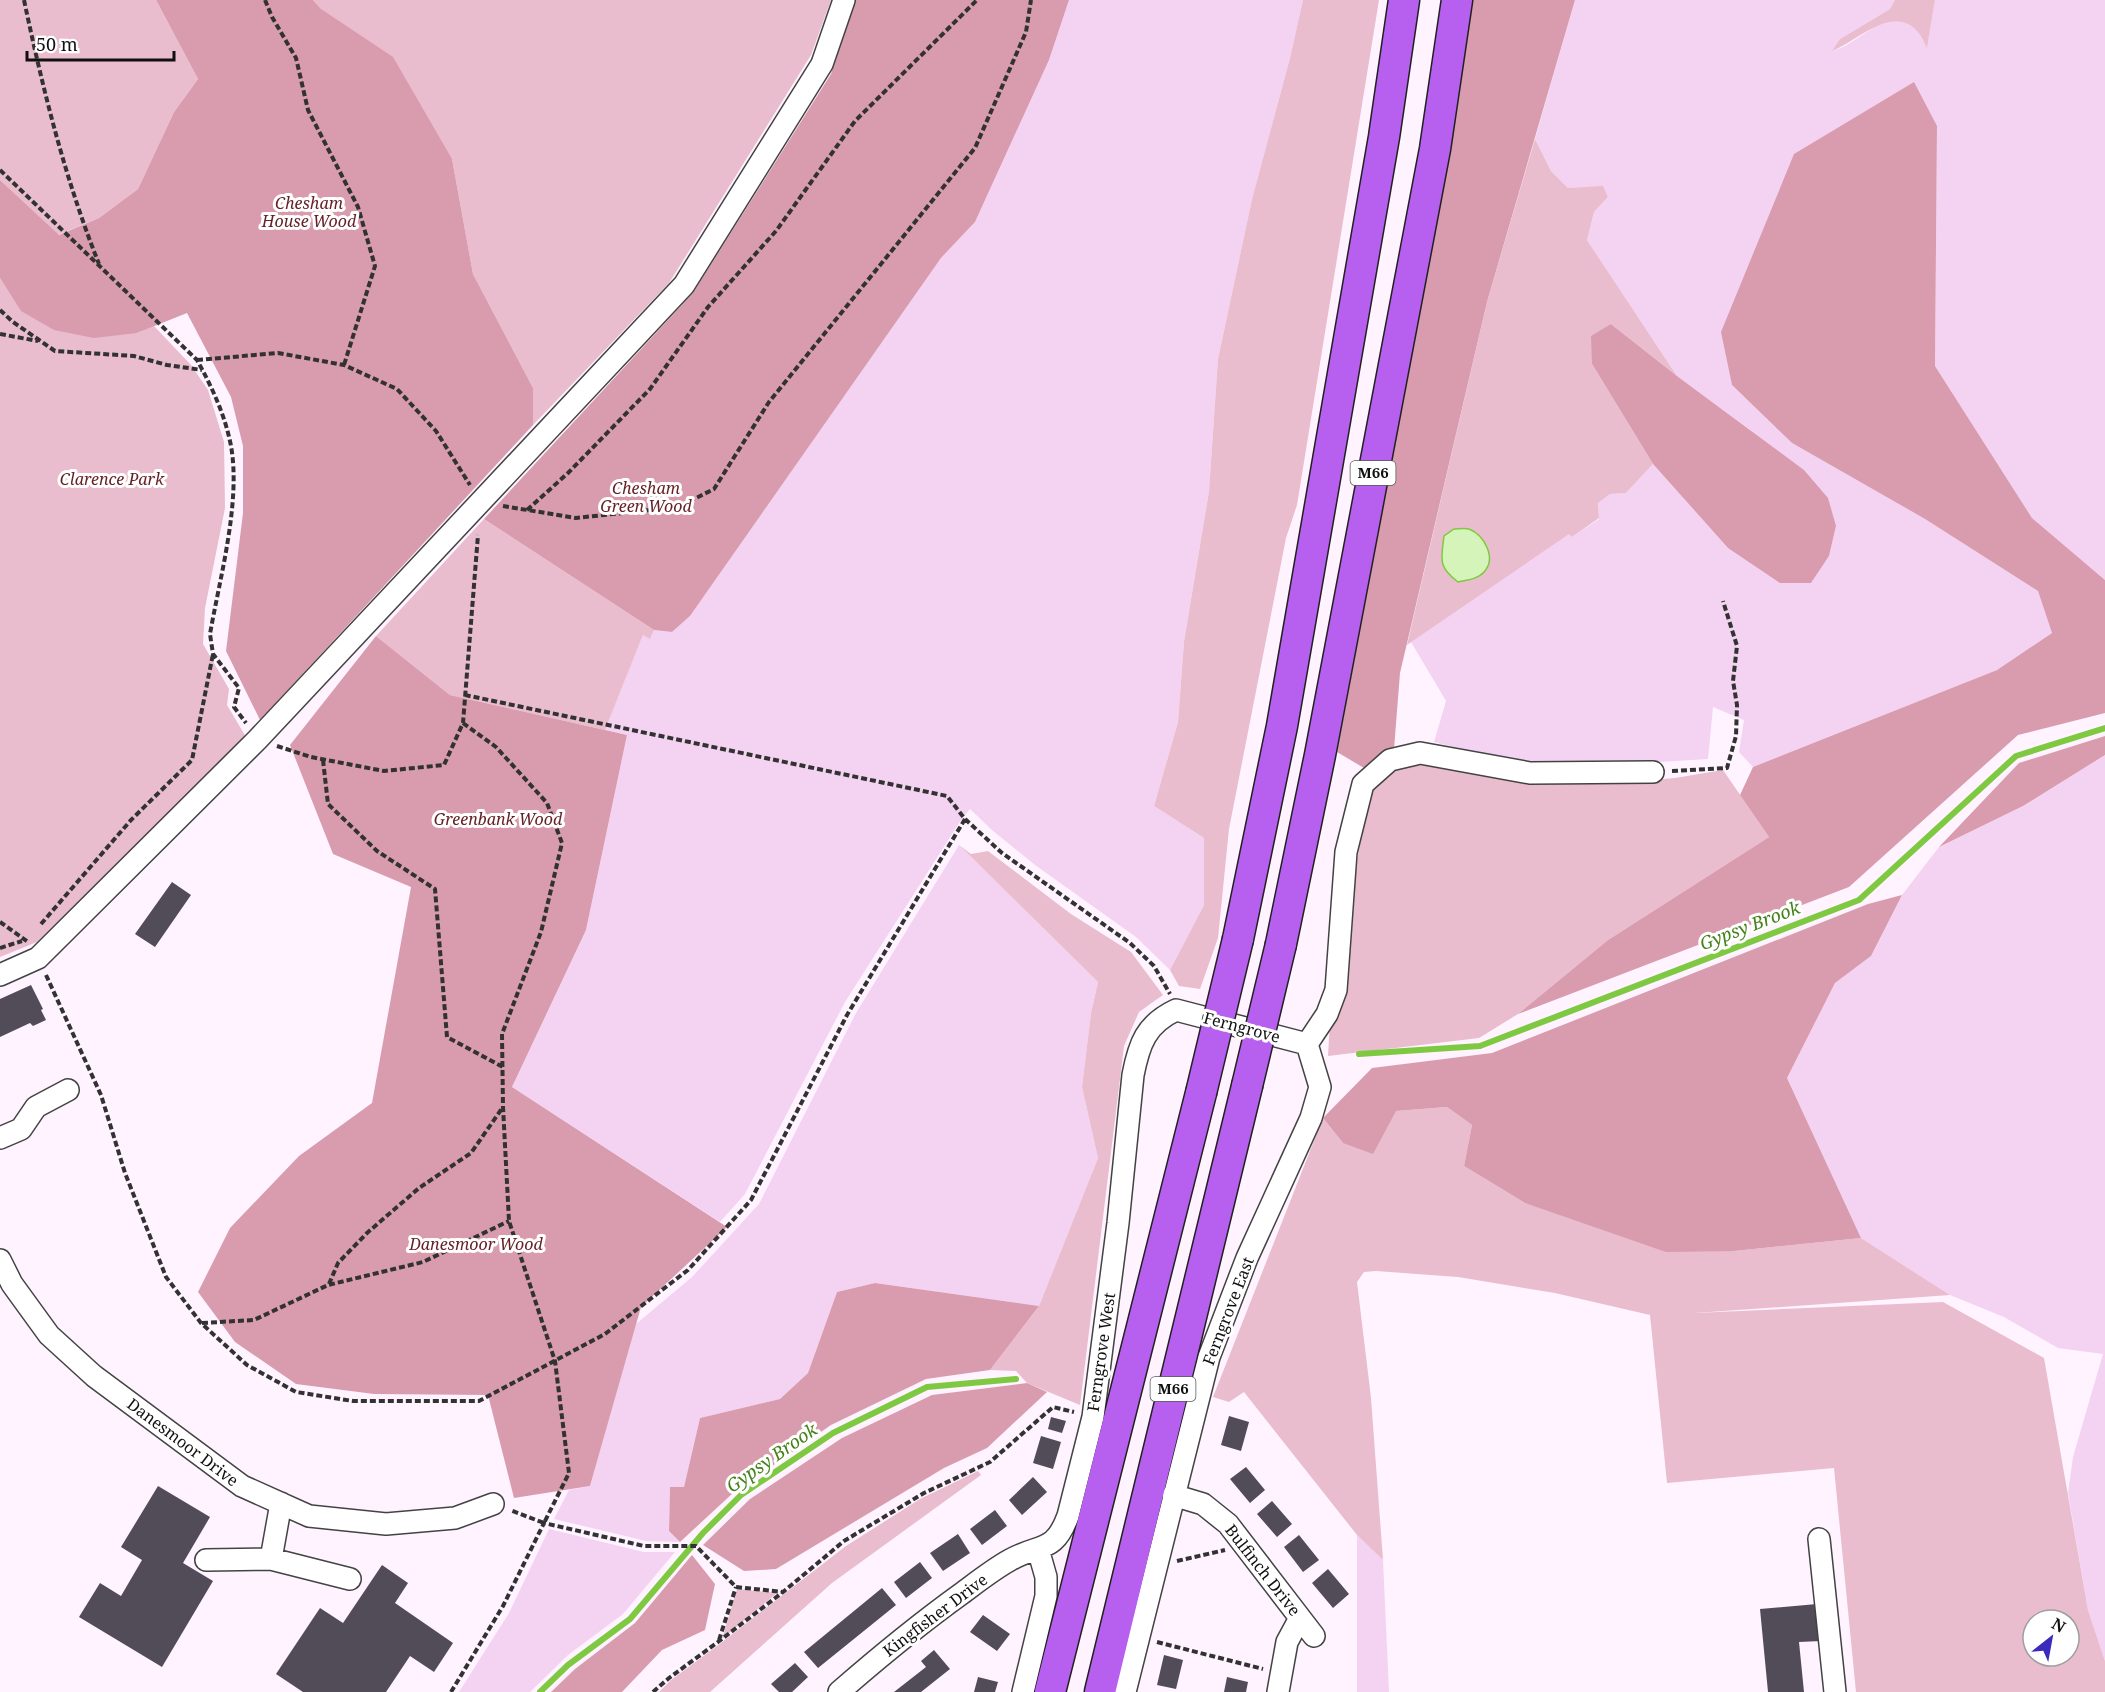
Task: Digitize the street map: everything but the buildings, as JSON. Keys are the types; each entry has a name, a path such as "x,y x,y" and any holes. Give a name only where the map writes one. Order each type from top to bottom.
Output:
{"highway":[{"name":"M66","path":"1050,1692 1238,939 1282,726 1382,149 1404,0"},
{"name":"M66","path":"1100,1692 1281,944 1320,755 1435,149 1457,0"}],"street":[{"path":"0,975 32,949 257,740 684,285 822,64 844,0"},
{"path":"1307,1044 1327,1014 1336,990 1346,852 1363,784 1390,760 1420,753 1530,773 1653,772"},
{"name":"Ferngrove","path":"1176,1010 1307,1044"},
{"name":"Ferngrove West","path":"1038,1549 1050,1545 1063,1531 1093,1417 1137,1051 1144,1036 1160,1017 1176,1010"},
{"name":"Ferngrove East","path":"1125,1692 1209,1357 1247,1258 1311,1118 1320,1087 1307,1044"},
{"path":"0,1138 21,1129 36,1107 68,1090"},
{"name":"Danesmoor Drive","path":"0,1260 6,1288 49,1335 94,1376 242,1486 309,1516 386,1524 455,1518 493,1504"},
{"name":"Bulfinch Drive","path":"1173,1495 1203,1504 1228,1524 1314,1636"},
{"path":"271,1559 280,1503"},
{"path":"1819,1539 1835,1692"},
{"path":"1023,1692 1046,1596 1046,1577 1038,1549"},
{"name":"Kingfisher Drive","path":"839,1692 930,1616 984,1577 1010,1560 1038,1549"},
{"path":"206,1560 271,1559 350,1579"},
{"path":"1279,1683 1287,1642 1300,1618"}],"path":[{"path":"24,0 45,95 78,212 99,266"},
{"path":"265,0 272,17 296,58 308,110 358,207 375,266 344,365"},
{"path":"527,510 568,474 650,389 708,306 776,231 855,121 977,0"},
{"path":"480,502 576,518 678,507 714,489 769,402 975,148 1026,32 1031,0"},
{"path":"0,171 197,360 217,396 231,446 234,500 210,634 213,654 192,760 131,820 34,932"},
{"path":"0,310 13,322 55,351 134,356 167,365 203,370"},
{"path":"0,334 41,341"},
{"path":"197,360 278,352 344,365 397,389 436,431 480,502 463,723 444,765 384,771 323,760 257,740 234,707 239,688 213,654"},
{"path":"1653,772 1727,768 1736,736 1737,705 1733,681 1737,646 1723,601"},
{"path":"465,695 947,796 965,819 1002,853 1130,943 1154,966 1176,1010"},
{"path":"451,1692 502,1606 569,1473 555,1361 509,1221 502,1034 541,932 562,843 548,803 496,747 463,723"},
{"path":"323,760 328,804 377,851 435,889 447,1037 503,1067"},
{"path":"0,922 32,949 101,1095 125,1173 166,1277 201,1323 247,1365 296,1392 353,1401 479,1401 605,1334 688,1270 751,1200 847,1015 965,819"},
{"path":"0,948 32,949"},
{"path":"328,1285 338,1263 367,1233 419,1188 471,1153 503,1107"},
{"path":"201,1323 254,1320 328,1285 423,1262 509,1221"},
{"path":"653,1692 669,1677 783,1592 844,1541 924,1493 990,1462 1053,1407 1093,1417"},
{"path":"493,1504 544,1523 644,1546 696,1546 736,1587 783,1592"},
{"path":"1158,1557 1173,1561 1228,1549 1241,1540"},
{"path":"718,1642 736,1587"},
{"path":"1139,1637 1279,1683"}],"shaded area":[{"path":"1069,0 1303,0 1290,58 1252,199 1218,359 1209,491 1184,642 1178,722 1154,806 1204,838 1204,905 1170,970 1136,937 1035,865 970,809 845,1002 745,1194 720,1222 512,1087 586,930 627,735 605,730 643,635 650,638 654,630 672,632 690,616 941,258 975,222 1049,60"},
{"path":"1575,0 1895,0 1890,9 1840,39 1833,51 1884,21 1903,20 1918,31 1927,47 1935,0 2105,0 2105,580 2032,518 1935,366 1937,126 1732,385 1792,443 1925,519 2038,591 2052,633 1997,670 1753,767 1739,752 1744,720 1713,707 1708,759 1610,765 1524,765 1434,742 1446,701 1411,642 1569,533 1572,537 1599,519 1598,503 1610,494 1626,493 1653,464 1728,548 1811,583 1829,556 1836,526 1749,429 1677,376 1587,240 1594,212 1608,197 1603,187 1568,188 1551,171 1535,139"},
{"path":"1454,529 1467,529 1474,532 1484,542 1489,560 1488,566 1479,576 1458,582 1444,567 1442,557 1444,536"},
{"path":"2105,755 2105,1661 2088,1610 2068,1493 2073,1457 2103,1354 2058,1348 2004,1317 1950,1295 1861,1238 1787,1078 1835,983 1871,956 1902,895 1939,847 2023,806"},
{"path":"959,845 1098,982 1091,1013 1082,1087 1098,1158 1039,1306 875,1283 837,1292 808,1373 780,1399 700,1418 684,1487 670,1487 669,1531 680,1542 646,1541 554,1519 569,1490 590,1486 636,1324 692,1277 759,1204 856,1013"},
{"path":"549,1529 644,1552 675,1552 623,1614 568,1655 530,1692 459,1692 509,1613"},
{"path":"1357,1535 1383,1560 1389,1692 1357,1692"}],"green space":[{"path":"0,0 156,0 198,79 174,112 138,189 99,218 58,235 0,180"},
{"name":"Chesham House Wood","path":"156,0 313,0 321,9 393,57 452,159 473,274 533,388 533,425 260,720 226,651 243,513 243,446 231,397 187,313 137,333 94,338 54,330 21,311 0,278 0,180 59,235 99,218 138,189 174,112 198,79"},
{"path":"313,0 831,0 811,55 669,283 533,425 533,388 473,274 452,159"},
{"name":"Chesham Green Wood","path":"855,0 1069,0 1049,60 975,222 941,258 690,616 672,632 654,630 484,519 693,293 831,74"},
{"path":"1303,0 1379,0 1297,505 1286,538 1229,829 1218,938 1200,989 1179,986 1170,970 1204,905 1204,838 1154,806 1178,722 1184,642 1209,491 1218,359 1252,199 1290,58"},
{"path":"1469,0 1575,0 1487,302 1400,673 1394,749 1364,768 1337,752 1427,274"},
{"path":"1895,0 1935,0 1927,48 1917,31 1897,21 1875,27 1832,51 1840,39 1890,9"},
{"path":"1914,82 1937,126 1935,366 2032,518 2105,580 2105,713 2018,735 1849,887 1518,1014 1608,940 1769,837 1740,795 1753,767 1997,670 2052,633 2038,591 1925,519 1792,443 1732,385 1721,332 1794,154"},
{"path":"1535,139 1551,171 1568,188 1603,186 1608,197 1594,212 1587,240 1677,376 1611,324 1592,364 1653,464 1626,493 1610,494 1598,503 1599,518 1572,537 1569,534 1407,645 1487,302"},
{"name":"Clarence Park","path":"0,278 21,310 137,333 154,326 191,365 208,390 224,442 225,508 205,608 203,644 229,689 227,705 246,737 37,942 0,957"},
{"path":"1611,324 1804,470 1828,498 1836,526 1829,556 1811,583 1780,583 1728,548 1653,464 1592,364 1591,336"},
{"path":"484,519 654,630 650,639 643,635 605,730 450,695 376,636"},
{"path":"376,636 450,695 627,735 586,930 512,1087 727,1227 641,1307 590,1486 514,1498 488,1395 374,1394 296,1384 235,1342 198,1292 230,1228 299,1156 372,1103 411,887 333,854 290,745"},
{"path":"2105,736 2105,755 2023,806 1939,847 2019,763"},
{"path":"1430,765 1630,782 1723,770 1769,837 1608,940 1518,1014 1479,1038 1328,1056 1330,1020 1351,929 1352,919 1348,912 1369,793 1397,766"},
{"path":"959,845 971,854 988,851 1071,914 1131,952 1163,995 1139,1012 1124,1046 1080,1405 1027,1383 1016,1371 990,1370 1039,1306 1098,1158 1082,1087 1091,1013 1098,982"},
{"path":"1902,895 1871,956 1835,983 1787,1078 1861,1238 1734,1251 1666,1252 1525,1203 1464,1166 1472,1125 1447,1107 1396,1111 1373,1154 1343,1143 1323,1118 1372,1068 1492,1053 1868,904"},
{"path":"1447,1107 1472,1125 1464,1166 1525,1203 1734,1251 1861,1238 1950,1295 1695,1313 1943,1302 2044,1358 2088,1610 2105,1661 2105,1692 1856,1692 1834,1468 1667,1483 1650,1315 1555,1293 1458,1277 1376,1271 1364,1272 1357,1282 1371,1398 1383,1560 1357,1535 1244,1392 1229,1402 1213,1397 1323,1118 1343,1143 1396,1111"},
{"path":"875,1283 1039,1306 990,1370 926,1379 831,1425 733,1493 680,1542 669,1531 670,1487 684,1487 700,1418 780,1399 808,1373 837,1292"},
{"path":"1027,1383 1047,1392 987,1448 944,1468 776,1569 744,1571 703,1545 750,1499 842,1438 932,1395"},
{"path":"978,1471 981,1475 832,1583 710,1692 659,1692 671,1680 846,1546 920,1499"},
{"path":"692,1555 715,1584 705,1630 662,1650 622,1692 551,1692 575,1669 635,1623"},
{"path":"737,1589 777,1593 722,1639"}],"waterway":[{"name":"Gypsy Brook","path":"1359,1054 1480,1046 1859,900 2016,756 2105,728"},
{"name":"Gypsy Brook","path":"540,1692 568,1665 630,1619 703,1533 741,1495 833,1433 927,1387 1016,1379"}],"park label":[{"name":"Greenbank Wood","path":"498,819"},
{"name":"Danesmoor Wood","path":"476,1244"}]}
